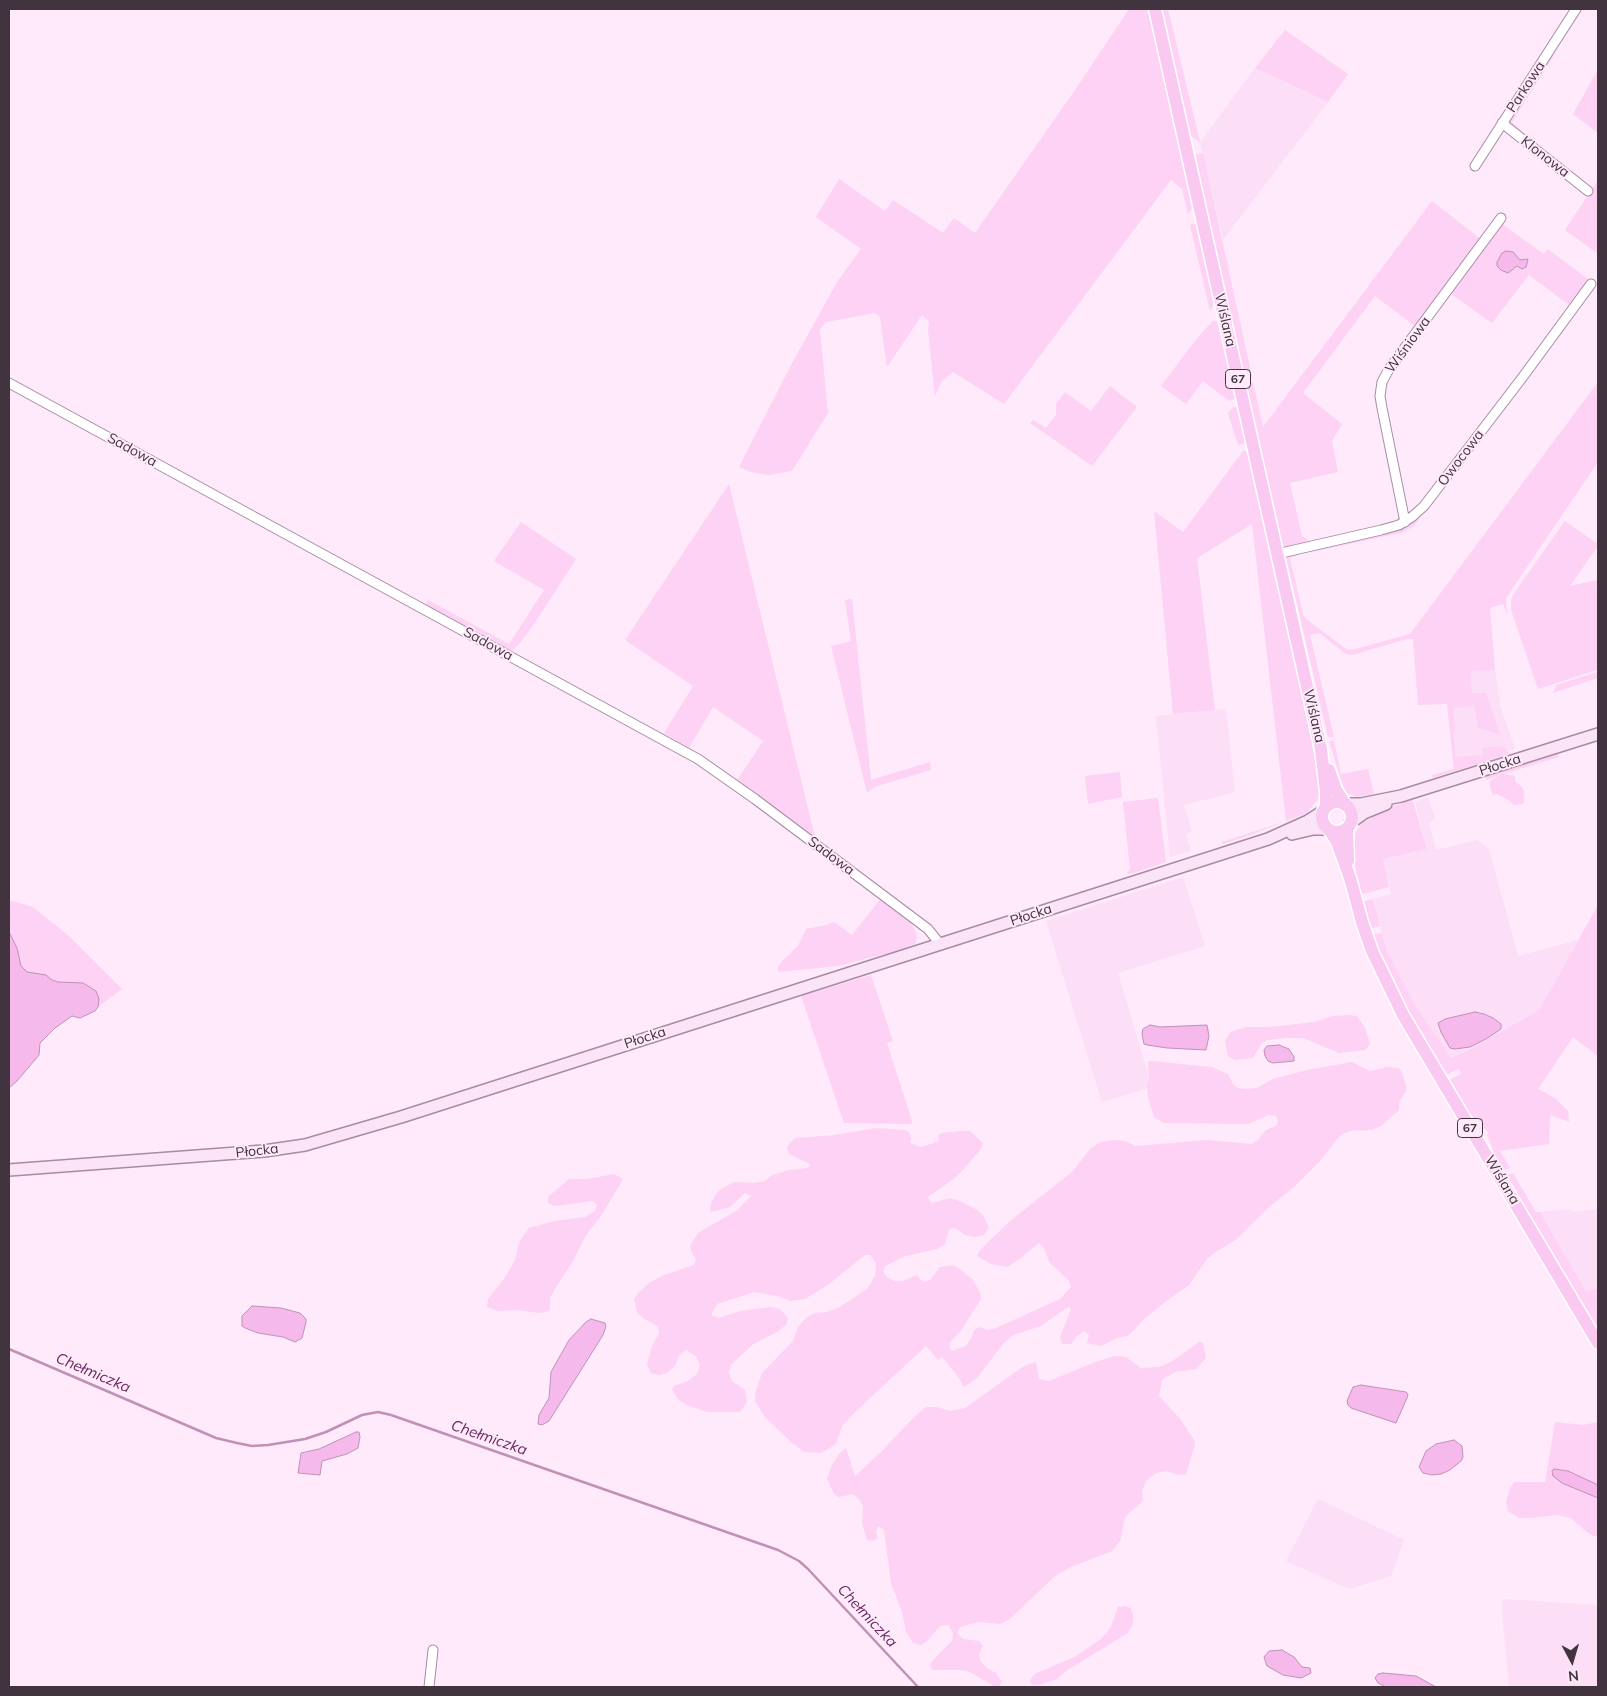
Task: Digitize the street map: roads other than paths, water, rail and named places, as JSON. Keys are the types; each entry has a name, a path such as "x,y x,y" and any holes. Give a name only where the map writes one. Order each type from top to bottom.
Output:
{"main road":[{"name":"Wiślana","path":"1155,9 1321,749 1326,792 1324,809"},
{"name":"Płocka","path":"1345,804 1361,804 1401,796 1598,734"},
{"name":"Wiślana","path":"1321,749 1336,790 1345,804"},
{"name":"Płocka","path":"1349,825 1364,813 1401,796"},
{"path":"1324,809 1335,802 1345,804"},
{"name":"67","path":"1345,804 1351,813 1349,825"},
{"name":"Płocka","path":"1268,839 1310,820 1324,809"},
{"name":"67","path":"1324,809 1323,822 1329,829"},
{"name":"Wiślana","path":"1349,825 1346,840 1350,878"},
{"path":"1329,829 1338,832 1349,825"},
{"name":"Płocka","path":"9,1170 254,1152 305,1145 401,1117 1268,839 1313,829 1329,829"},
{"name":"Wiślana","path":"1329,829 1337,842 1350,878 1372,950 1403,1015 1598,1343"}],"street":[{"name":"Parkowa","path":"1475,166 1576,9"},
{"name":"Klonowa","path":"1502,124 1588,190"},
{"name":"Wiśniowa","path":"1405,522 1380,396 1382,382 1389,369 1501,218"},
{"name":"Owocowa","path":"1277,554 1381,530 1405,522 1424,506 1591,284"},
{"name":"Sadowa","path":"9,383 704,762 928,928 940,944"},
{"path":"429,1687 433,1650"}],"waterway":[{"name":"Chełmiczka","path":"9,1349 216,1438 252,1446 268,1445 305,1439 326,1432 362,1415 378,1412 778,1550 799,1561 808,1569 918,1687"}]}
